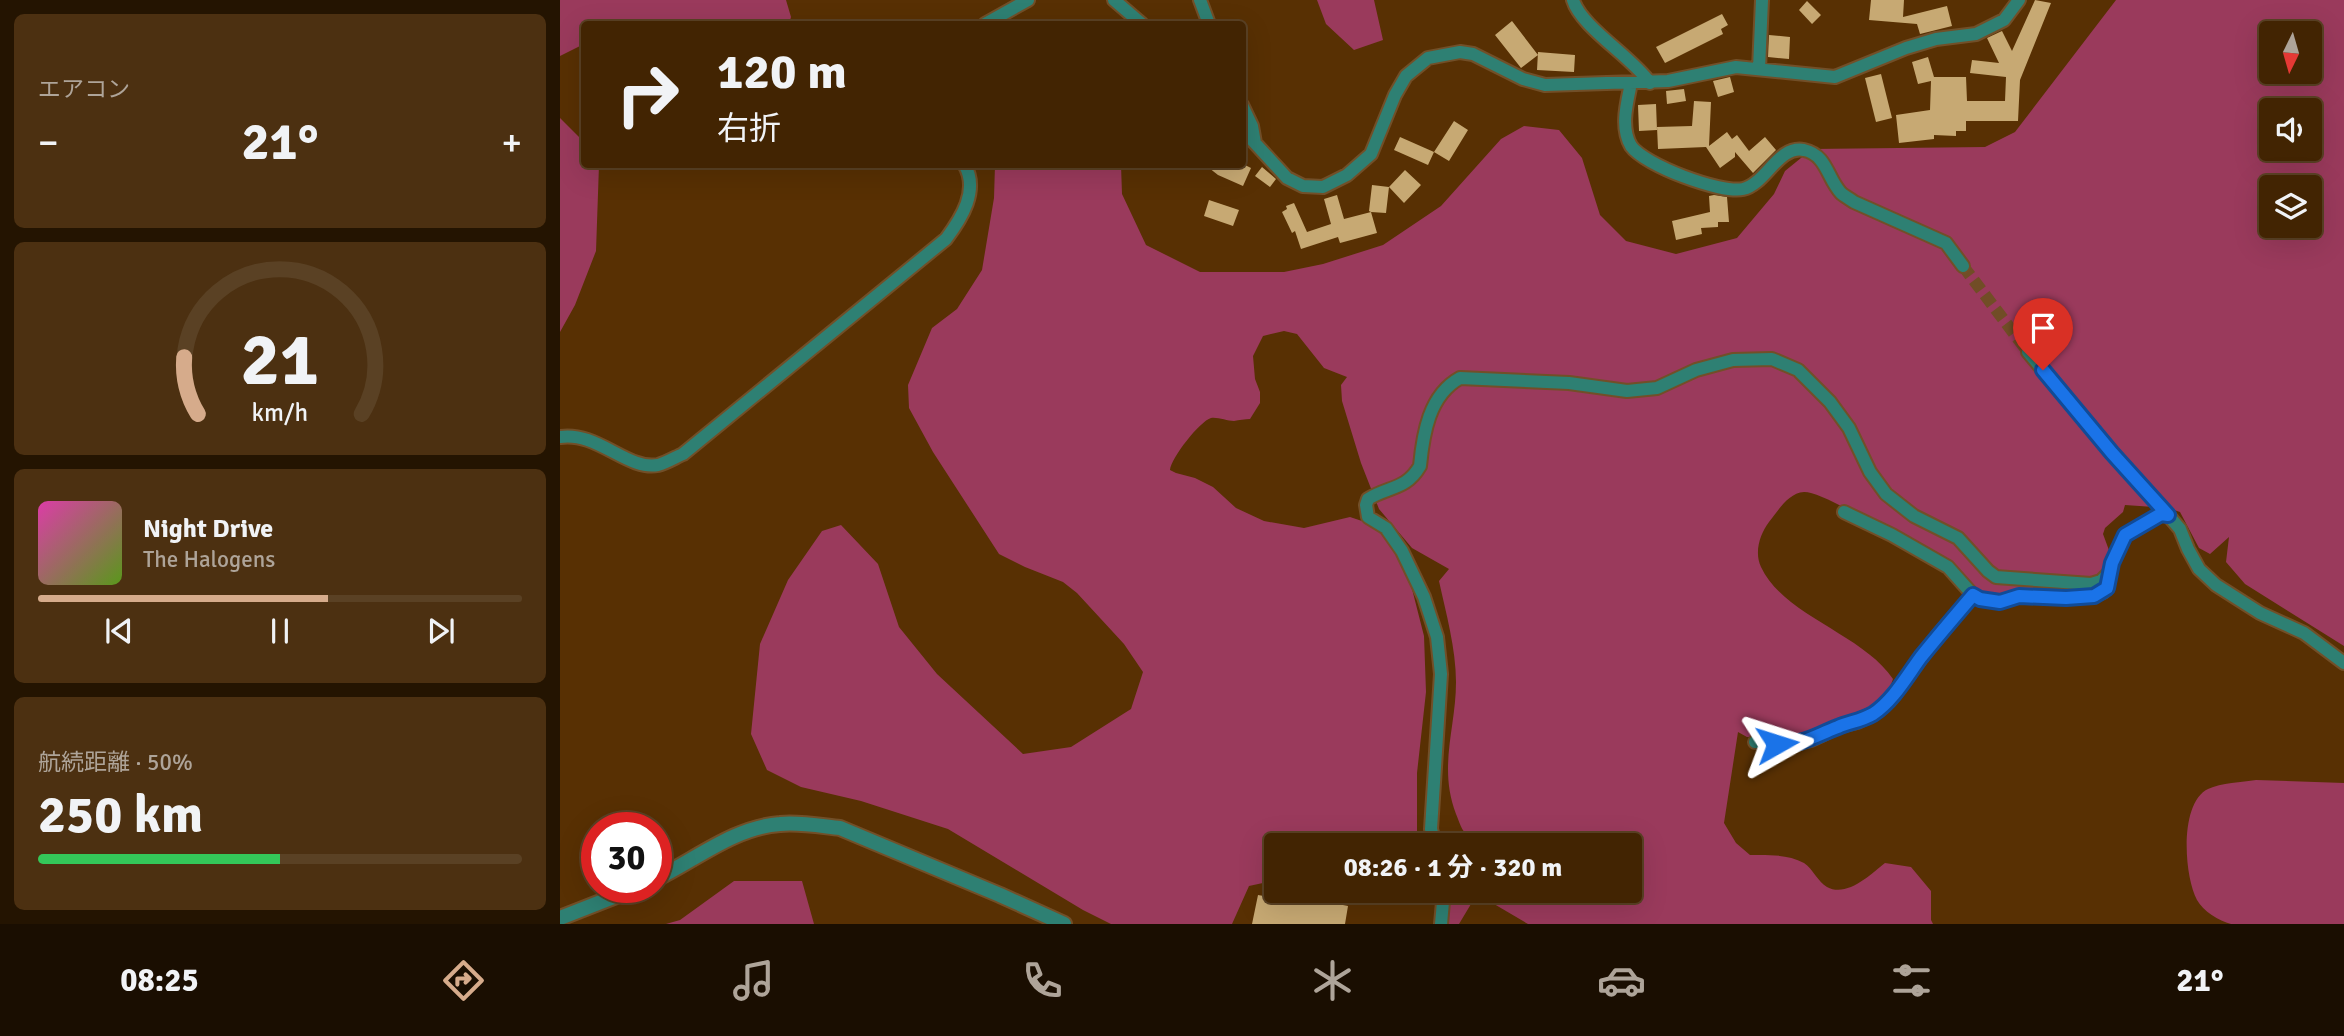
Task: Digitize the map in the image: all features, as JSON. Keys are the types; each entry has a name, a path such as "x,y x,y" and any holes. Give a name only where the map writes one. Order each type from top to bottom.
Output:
{"street":[{"path":"990,21 1028,0"},
{"path":"1114,0 1138,21"},
{"path":"1200,0 1208,21"},
{"path":"1573,0 1585,20 1641,70 1650,83"},
{"path":"1759,69 1762,0"},
{"path":"1246,133 1287,178 1303,186 1323,187 1347,175 1371,154 1395,95 1406,76 1428,58 1460,52 1473,54 1523,79 1545,85 1650,83 1736,67 1835,77 1906,48 1936,39 1976,34 2004,20 2019,0"},
{"path":"1630,83 1625,114 1626,133 1632,148 1647,159 1707,184 1727,189 1743,189 1755,184 1785,155 1795,150 1813,153 1821,159 1840,192 1854,202 1946,243 1963,266"},
{"path":"1246,113 1255,143"},
{"path":"560,437 573,435 604,446 639,464 658,465 683,454 946,239 963,215 970,191 966,168"},
{"path":"2028,352 2180,529 2200,569 2216,585 2260,613 2304,633 2344,663"},
{"path":"1432,833 1441,674 1437,637 1424,597 1402,551 1386,528 1368,517 1366,505 1368,499 1410,481 1416,473 1420,466 1428,419 1444,391 1460,378 1569,383 1627,391 1657,388 1696,370 1733,360 1772,359 1798,370 1830,402 1843,418 1870,472 1886,494 1914,516 1958,538 1996,577 2091,584 2101,581 2110,572"},
{"path":"1844,512 1892,535 1948,567 1973,595 1980,599 2000,602 2019,596 2094,596 2107,588 2110,572 2125,535 2161,514 2168,515"},
{"path":"1755,742 1802,743 1873,714 1888,702 1939,634 1973,595"},
{"path":"672,871 749,831 780,824 826,826 840,828 1064,924"},
{"path":"560,918 598,903"},
{"path":"1441,924 1443,903"}],"shaded area":[{"path":"560,0 786,0 791,17 790,21 581,21 581,46 560,56"},
{"path":"1317,0 1374,0 1383,40 1354,50 1326,24"},
{"path":"2116,0 2344,0 2344,646 2245,584 2226,562 2229,537 2210,554 2199,548 2180,512 2168,508 2125,505 2123,512 2105,528 2103,534 2110,553 2100,588 2090,592 1993,597 1983,595 1922,553 1865,519 1818,495 1804,492 1788,499 1763,532 1758,549 1759,561 1772,584 1805,612 1863,649 1880,663 1893,679 1889,690 1876,704 1794,738 1747,737 1738,732 1724,823 1736,843 1750,855 1798,860 1824,885 1835,890 1858,883 1885,863 1911,867 1931,891 1933,924 1528,924 1492,903 1642,903 1642,833 1464,832 1451,797 1448,780 1456,669 1439,581 1449,569 1412,548 1379,509 1361,463 1342,401 1341,385 1347,377 1324,368 1297,334 1284,331 1263,336 1253,356 1260,403 1250,419 1234,421 1211,418 1206,421 1181,449 1170,470 1213,487 1236,508 1264,521 1304,528 1350,517 1365,522 1382,533 1399,555 1410,581 1424,636 1426,692 1417,773 1417,833 1264,833 1264,883 1249,886 1232,924 1111,924 948,829 861,801 801,787 767,770 751,734 760,644 788,580 822,531 841,525 878,564 899,627 937,674 1023,754 1071,747 1131,709 1143,672 1124,644 1077,593 1063,582 999,554 933,452 909,408 908,385 932,328 957,309 982,270 994,198 995,168 1121,168 1122,194 1146,245 1200,272 1284,272 1323,264 1383,245 1441,206 1501,139 1524,126 1559,130 1582,158 1600,215 1626,241 1676,254 1737,238 1774,194 1785,171 1812,149 1985,147 2015,132"},
{"path":"560,118 581,139 581,168 599,168 596,251 575,305 560,332"},
{"path":"2256,780 2344,783 2344,924 2231,924 2212,915 2197,900 2187,858 2188,824 2192,809 2208,789"},
{"path":"734,881 802,881 814,924 666,924 680,920"},
{"path":"1447,903 1472,903 1459,924 1445,924"}],"building":[{"path":"1871,0 1904,0 1903,17 1947,6 1952,26 1920,34 1917,24 1869,20"},
{"path":"2035,0 2051,3 2020,80 2018,121 1966,121 1966,131 1956,131 1956,136 1934,135 1934,139 1899,143 1896,115 1930,110 1931,81 1918,84 1912,62 1928,57 1934,77 1966,77 1967,101 2005,101 2006,77 1970,73 1972,60 1999,63 1987,38 2002,31 2012,51"},
{"path":"1807,1 1821,15 1812,24 1799,10"},
{"path":"1722,14 1728,25 1721,29 1723,34 1665,63 1656,47"},
{"path":"1512,21 1538,55 1521,68 1495,35"},
{"path":"1769,35 1790,37 1789,59 1768,57"},
{"path":"1538,52 1575,55 1574,72 1537,70"},
{"path":"1881,74 1892,118 1876,122 1865,78"},
{"path":"1730,77 1734,92 1718,97 1713,81"},
{"path":"1684,89 1686,101 1667,104 1666,91"},
{"path":"1694,101 1711,102 1709,146 1727,132 1732,139 1737,135 1749,151 1765,137 1776,150 1753,173 1735,152 1735,157 1720,168 1706,147 1658,149 1657,127 1692,126"},
{"path":"1656,104 1657,130 1639,131 1638,105"},
{"path":"1454,121 1468,130 1449,161 1434,152"},
{"path":"1400,137 1434,152 1428,165 1394,150"},
{"path":"1246,166 1251,168 1243,186 1209,168 1246,168"},
{"path":"1262,167 1276,179 1270,187 1255,176"},
{"path":"1405,170 1421,185 1404,203 1389,187"},
{"path":"1372,185 1389,187 1386,213 1371,212"},
{"path":"1337,195 1344,219 1371,212 1377,233 1340,243 1338,237 1301,249 1295,231 1292,233 1282,212 1287,209 1286,206 1294,203 1307,232 1331,224 1324,199"},
{"path":"1709,196 1727,197 1729,222 1718,222 1718,227 1701,228 1702,234 1676,240 1672,221 1710,212"},
{"path":"1209,200 1239,210 1233,226 1204,216"},
{"path":"1258,895 1264,896 1264,903 1333,903 1348,906 1345,924 1252,924"}],"tunnel":[{"path":"1963,266 2028,352"}],"route":[{"path":"1777,744 1811,740 1873,714 1888,702 1939,634 1973,595 1980,599 2000,602 2019,596 2066,598 2094,596 2103,592 2107,588 2112,563 2125,535 2161,514 2168,515 2043,370"}]}
